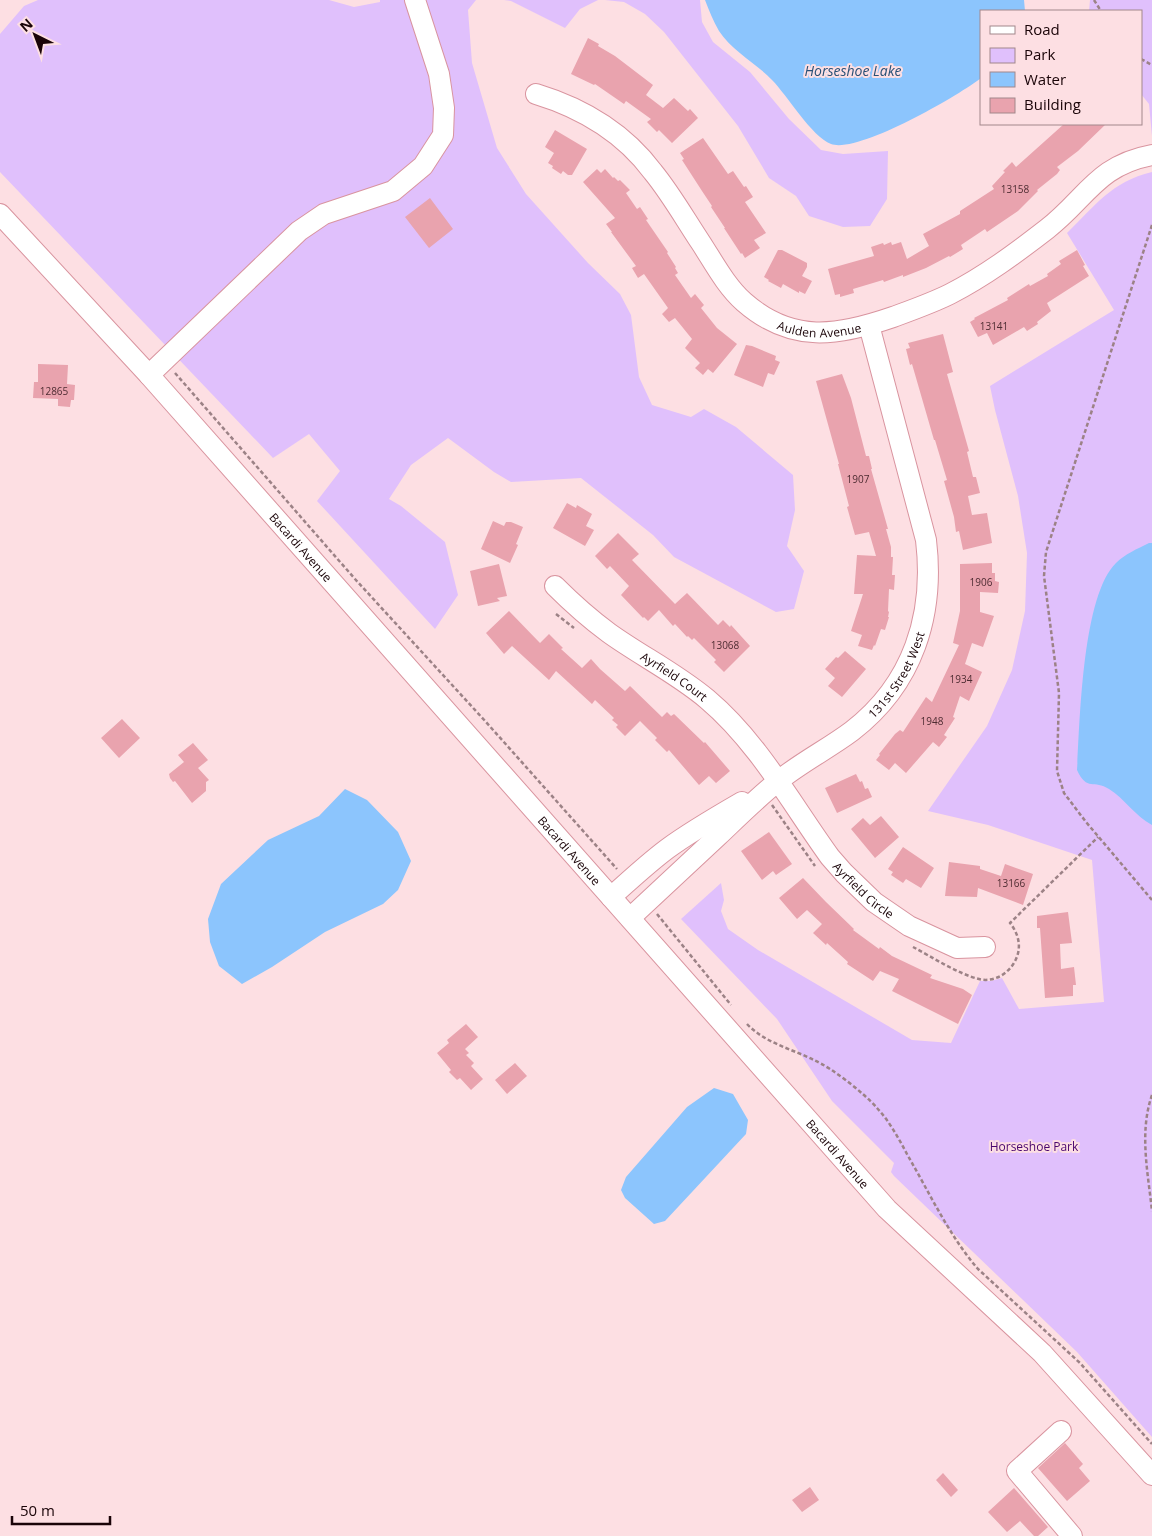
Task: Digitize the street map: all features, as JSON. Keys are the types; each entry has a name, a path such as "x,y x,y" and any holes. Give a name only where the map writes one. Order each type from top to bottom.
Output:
{"street":[{"path":"148,375 299,231 324,214 393,191 423,166 442,135 444,108 439,74 415,0"},
{"name":"Aulden Avenue","path":"536,94 570,106 616,133 653,171 732,289 740,298 755,310 783,325 807,331 838,332 869,325 944,297 986,274 1049,227 1093,183 1107,172 1129,161 1152,154"},
{"name":"Bacardi Avenue","path":"0,214 148,375 887,1209 1042,1354 1152,1475"},
{"name":"131st Street West","path":"630,918 778,781 853,730 871,714 888,695 913,653 926,606 929,573 926,540 869,325"},
{"name":"Ayrfield Court","path":"555,586 609,633 670,671 708,700 741,732 778,781"},
{"path":"611,898 653,860 684,838 778,781"},
{"name":"Ayrfield Circle","path":"778,781 830,857 874,902 909,926 957,948 985,947"},
{"path":"1061,1431 1017,1471 1072,1536"}],"path":[{"path":"1152,225 1046,552 1044,576 1060,693 1057,771 1064,793 1098,837 1152,900"},
{"path":"164,360 355,579 486,722 628,882"},
{"path":"556,614 575,629"},
{"path":"1010,923 1098,837"},
{"path":"647,902 732,1008"},
{"path":"743,1020 764,1038 827,1067 876,1107 891,1125 967,1256 1080,1363 1152,1444"},
{"path":"1152,1095 1147,1109 1145,1137 1152,1211"}],"green space":[{"path":"38,0 329,0 354,7 380,2 380,0 476,0 468,10 472,63 497,148 526,194 588,263 620,294 631,315 639,377 652,405 691,417 704,409 736,427 793,475 795,510 787,546 804,571 794,609 776,612 674,557 653,535 581,478 511,482 494,472 448,438 411,465 389,499 401,506 445,542 458,595 435,629 317,501 340,471 309,434 273,458 0,172 0,34 24,6"},
{"path":"504,0 598,0 580,9 565,28 511,1"},
{"path":"605,0 700,0 702,22 713,42 750,72 789,119 821,150 843,154 888,151 887,199 870,226 843,227 809,216 796,196 769,178 738,126 664,32 645,14 624,2"},
{"path":"1090,0 1152,0 1152,136 1149,104 1142,95 1142,10 1089,10"},
{"name":"Horseshoe Park","path":"1152,172 1152,1437 1077,1352 894,1176 891,1172 894,1163 832,1101 777,1019 681,919 721,883 724,900 721,911 728,929 758,950 912,1040 951,1043 980,981 1002,978 1019,1009 1104,1002 1092,860 988,825 928,811 987,726 1012,670 1025,611 1027,553 1018,496 990,386 1114,310 1067,233 1115,188 1138,176"}],"water":[{"name":"Horseshoe Lake","path":"705,0 1024,0 1025,10 980,10 980,79 908,122 863,140 844,145 831,144 816,133 772,80 724,38"},
{"path":"1152,543 1152,825 1140,817 1109,789 1084,781 1077,770 1085,661 1096,603 1105,579 1116,563 1127,554"},
{"path":"345,789 367,800 398,832 411,861 398,890 383,904 325,932 272,967 242,984 219,966 210,942 208,919 221,884 268,840 319,816"},
{"path":"714,1088 733,1094 748,1120 746,1134 665,1221 654,1224 625,1198 621,1190 626,1177 687,1107"}],"building":[{"path":"588,38 599,44 598,46 615,56 653,85 646,95 663,108 674,98 688,111 690,109 698,118 672,143 659,130 657,132 647,122 651,119 626,101 624,104 595,84 571,74"},
{"path":"1063,125 1105,125 1078,151 1057,167 1060,170 1057,174 1037,190 1018,211 987,232 985,229 961,245 963,249 950,257 903,277 903,275 884,282 883,280 853,289 854,293 840,297 840,294 835,295 828,269 874,256 871,247 883,243 884,245 891,242 892,245 901,242 907,259 929,246 923,234 960,214 960,211 994,189 992,186 1012,162 1016,167"},
{"path":"555,130 587,149 572,175 568,175 563,171 561,174 548,163 554,153 545,147"},
{"path":"703,138 728,174 733,171 744,187 746,186 753,197 745,202 766,233 754,240 760,248 745,258 682,160 684,159 680,153"},
{"path":"597,169 601,173 605,169 613,178 618,181 620,180 630,190 626,193 637,209 640,207 648,219 646,220 668,252 678,273 675,275 691,298 695,294 704,305 701,308 717,328 737,344 713,373 708,369 703,375 695,368 700,363 685,348 692,339 675,318 669,322 662,314 668,308 644,274 638,278 632,268 636,266 606,224 615,218 583,182"},
{"path":"430,198 453,229 429,248 405,217"},
{"path":"778,250 782,250 807,263 802,276 812,281 805,294 799,291 799,293 783,284 781,288 764,277"},
{"path":"1077,250 1089,276 1047,303 1051,311 1037,322 1038,324 1027,331 1024,327 993,345 987,333 978,337 970,322 974,318 1008,300 1007,298 1029,284 1030,286 1048,276 1047,274 1061,264 1059,261"},
{"path":"943,334 953,372 947,374 969,451 967,452 973,477 976,477 980,493 968,496 972,515 987,513 992,543 963,550 959,531 956,532 944,481 947,480 906,349 910,348 908,343"},
{"path":"746,345 776,356 775,360 780,362 774,375 768,373 763,387 734,375"},
{"path":"38,364 68,365 67,384 75,385 74,400 71,400 70,407 58,406 58,399 33,398 34,382 38,382"},
{"path":"842,374 851,398 866,456 869,456 888,529 886,529 891,547 891,557 893,557 892,575 895,575 894,590 889,589 889,617 885,630 881,629 872,650 858,646 862,635 851,631 863,594 854,594 857,555 876,556 869,532 855,535 847,507 849,506 839,464 816,381"},
{"path":"567,503 576,508 577,505 592,514 586,526 594,530 585,546 553,528"},
{"path":"493,521 504,526 506,522 511,522 523,527 510,563 481,549"},
{"path":"618,533 639,554 632,560 675,604 687,593 718,625 723,620 730,627 731,625 750,646 724,672 714,662 716,660 694,638 692,640 687,637 675,624 673,626 659,610 648,621 621,595 629,586 610,566 607,569 595,556"},
{"path":"992,563 992,573 995,573 995,581 999,582 998,593 980,592 980,612 994,616 983,647 972,643 965,664 982,672 969,701 960,696 953,717 955,718 944,735 947,737 939,747 933,742 906,773 895,763 889,770 876,760 879,754 895,734 900,730 903,732 926,697 932,702 959,645 953,643 960,611 960,564"},
{"path":"499,564 507,596 497,598 500,601 478,606 470,571"},
{"path":"509,611 540,643 549,634 563,648 561,649 582,668 591,659 625,691 630,686 662,717 667,712 671,716 674,714 705,742 730,771 716,783 709,776 699,785 669,750 667,752 655,740 657,738 640,721 625,736 616,727 618,725 612,720 614,718 595,700 592,704 556,671 549,680 512,646 504,654 486,633"},
{"path":"845,651 866,669 842,697 828,686 835,678 825,669 836,657 838,658"},
{"path":"122,719 140,738 119,758 101,738"},
{"path":"193,743 208,760 198,768 209,780 206,782 206,791 192,803 175,781 173,782 169,774 184,762 178,755"},
{"path":"856,774 860,782 862,781 865,789 868,788 872,797 837,813 825,788"},
{"path":"881,816 899,837 875,858 851,829 863,818 870,825"},
{"path":"769,832 792,864 776,875 773,871 762,880 741,851"},
{"path":"903,847 934,868 921,888 906,879 903,883 891,875 893,872 888,869"},
{"path":"949,862 980,866 980,869 1001,876 1005,864 1033,874 1023,905 978,888 977,897 945,896"},
{"path":"803,878 853,930 879,949 880,947 892,956 932,975 930,978 963,989 972,995 958,1024 892,991 899,979 880,971 873,981 847,964 848,962 813,933 822,924 807,910 797,919 779,898"},
{"path":"1068,912 1072,943 1060,944 1061,969 1074,967 1076,985 1073,985 1073,996 1045,998 1040,928 1037,928 1037,916"},
{"path":"466,1024 478,1037 465,1049 469,1053 466,1055 474,1063 471,1066 483,1079 471,1090 460,1078 457,1080 449,1072 451,1070 437,1053 449,1043 447,1040"},
{"path":"515,1063 527,1076 507,1094 495,1080"},
{"path":"1065,1443 1083,1464 1079,1468 1090,1481 1067,1501 1038,1468"},
{"path":"943,1473 958,1490 951,1497 936,1480"},
{"path":"810,1487 819,1500 802,1512 792,1500"},
{"path":"1014,1488 1048,1527 1038,1536 1034,1536 1020,1521 1007,1532 988,1512"}]}
